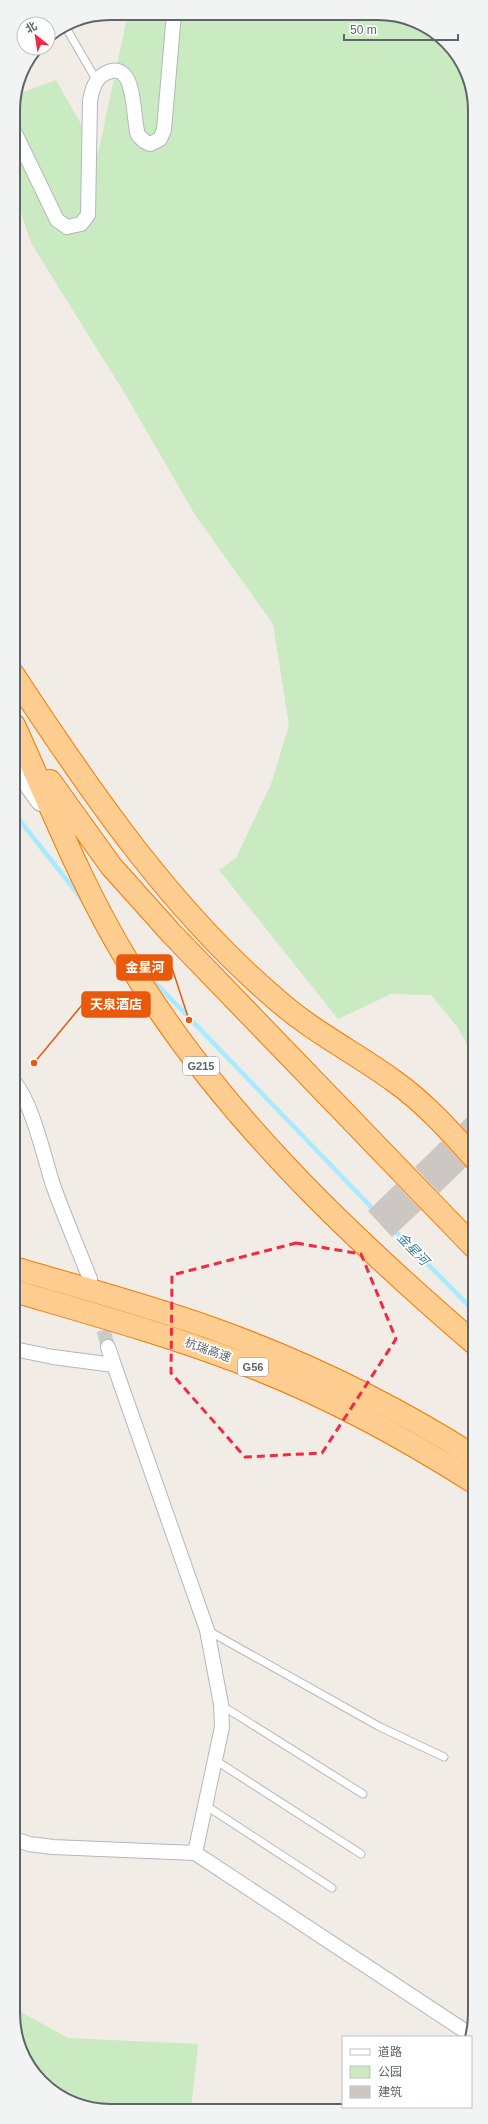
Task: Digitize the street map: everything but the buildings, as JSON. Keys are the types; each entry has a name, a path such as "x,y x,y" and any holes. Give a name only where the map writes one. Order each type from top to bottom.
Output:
{"highway":[{"path":"20,685 68,757 140,854 230,956 277,1001 316,1030 395,1081 419,1101 468,1152"},
{"path":"20,721 36,709"},
{"path":"20,734 58,793 112,866 170,933 468,1242"},
{"name":"G215","path":"20,738 85,881 127,962 188,1052 256,1134 315,1197 378,1258 468,1338"},
{"name":"杭瑞高速","path":"20,1270 172,1315 285,1357 391,1408 468,1453"},
{"name":"杭瑞高速","path":"20,1293 165,1336 276,1377 381,1427 468,1479"}],"street":[{"path":"20,143 57,220 67,227 81,224 88,215 90,101 97,81 108,72 119,70 123,72 128,80 138,135 150,144 160,139 164,130 173,20"},
{"path":"20,772 59,825"},
{"path":"20,1089 41,1145 53,1185 90,1279"},
{"path":"108,1347 207,1630 221,1704 222,1727 195,1853"},
{"path":"20,1350 114,1365"},
{"path":"20,1841 29,1844 53,1847 195,1853 466,2032"}],"lane":[{"path":"68,31 97,81"},
{"path":"207,1630 380,1727 444,1757"},
{"path":"221,1704 363,1794"},
{"path":"215,1760 361,1854"},
{"path":"205,1805 332,1888"}],"highlighted area":[{"path":"296,1243 361,1254 396,1339 322,1453 245,1457 171,1373 172,1275"}],"green space":[{"path":"127,20 384,20 407,25 423,32 442,46 459,70 465,86 468,110 468,1046 458,1028 431,995 391,994 338,1019 219,870 236,858 271,784 289,725 273,624 195,515 127,397 31,243 20,209 20,104 22,92 56,80 98,154"},
{"path":"20,2011 68,2038 198,2044 192,2104 110,2104 92,2102 70,2095 46,2078 29,2054 23,2038"}],"waterway":[{"name":"金星河","path":"20,821 82,899"},
{"name":"金星河","path":"150,977 375,1211"},
{"name":"金星河","path":"393,1229 468,1305"}],"tunnel":[{"path":"98,1310 108,1347"}],"place":[{"name":"金星河","path":"189,1020"},
{"name":"天泉酒店","path":"34,1063"}]}
